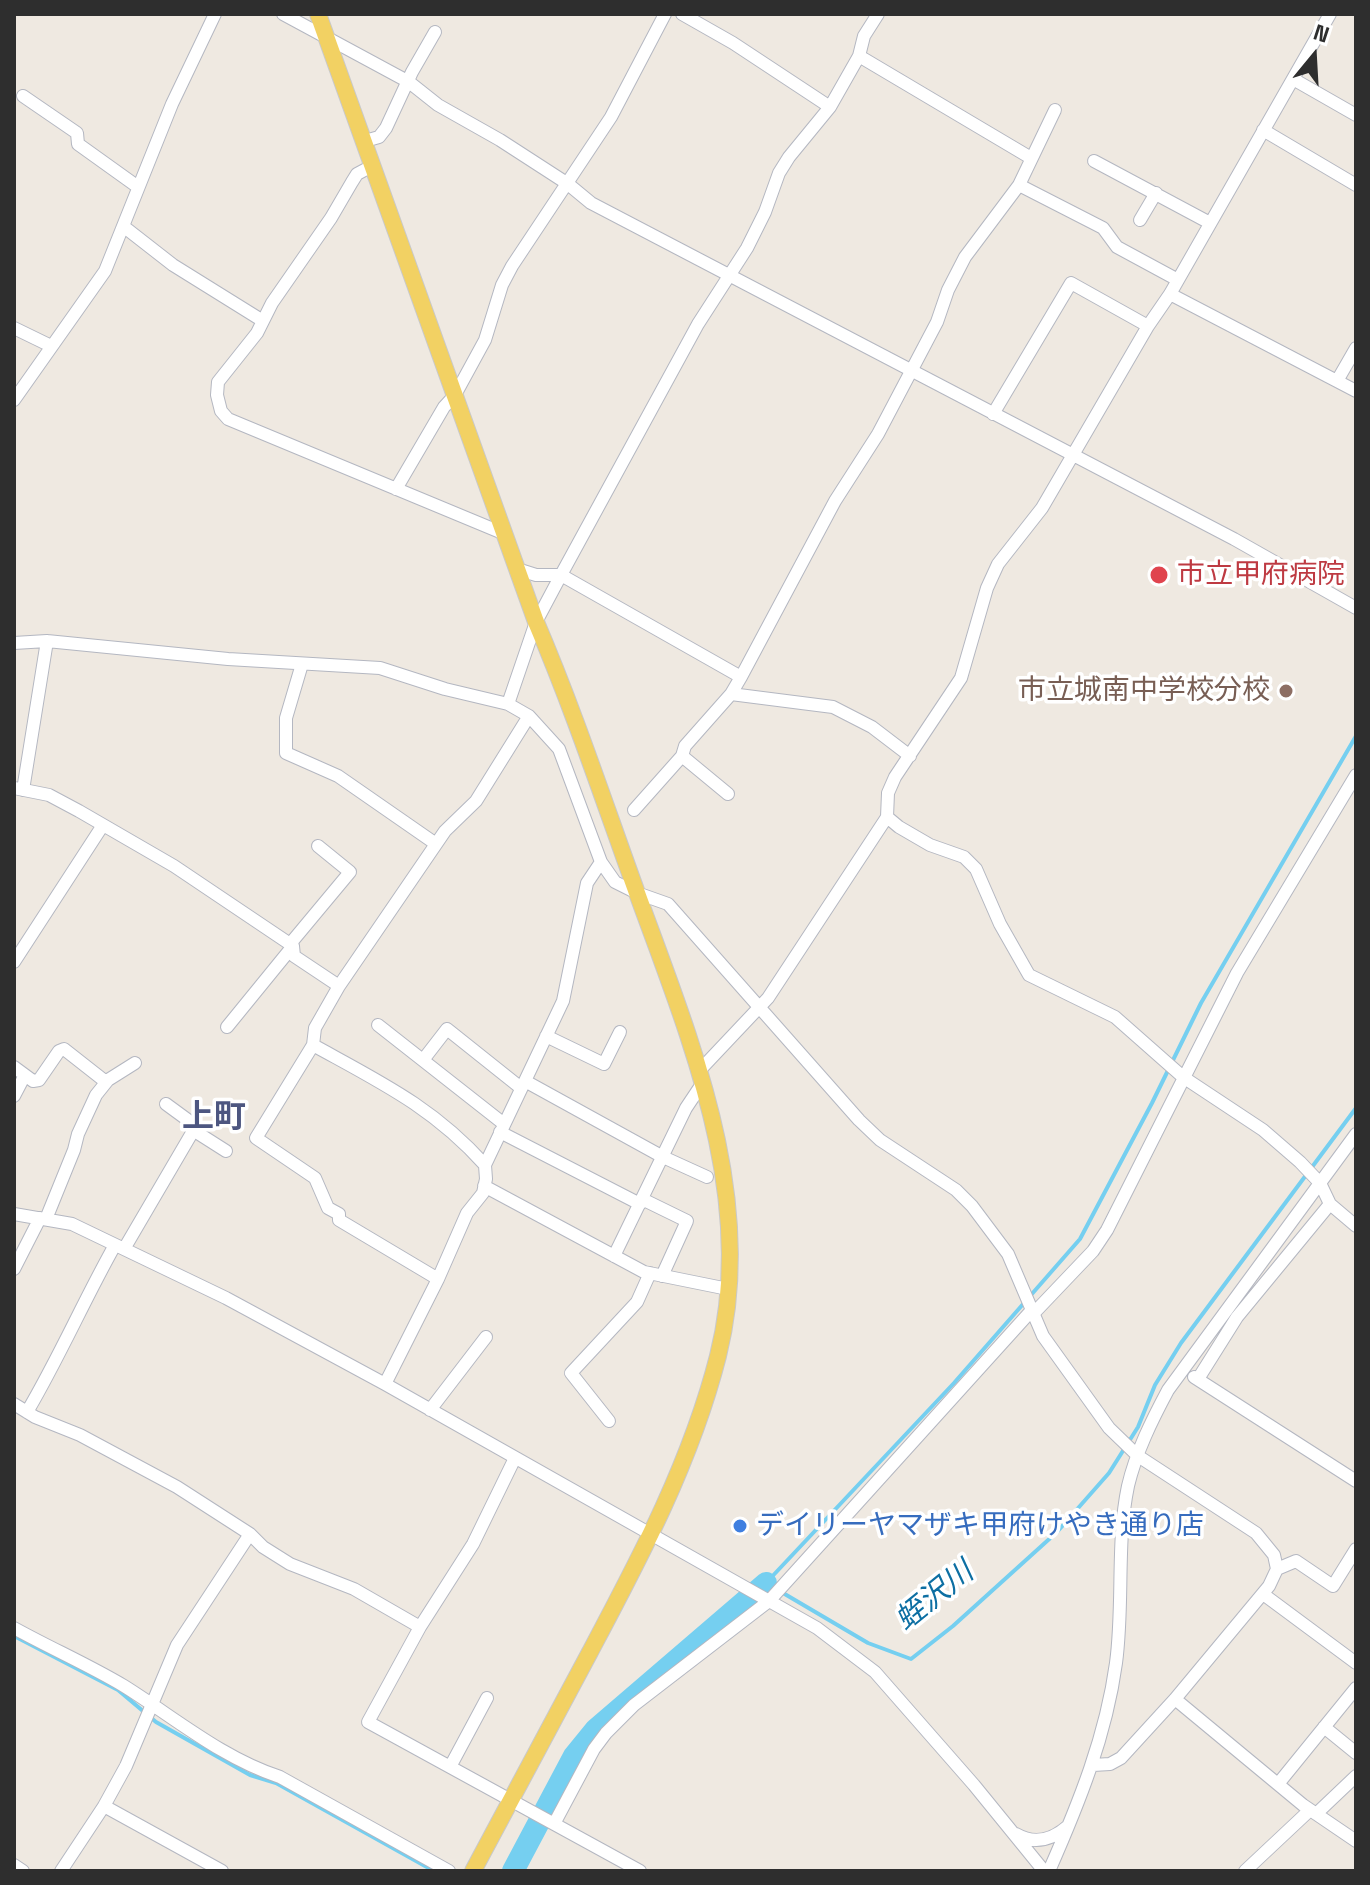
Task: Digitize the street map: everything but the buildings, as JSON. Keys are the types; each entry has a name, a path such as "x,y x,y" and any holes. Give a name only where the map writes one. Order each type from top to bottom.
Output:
{"main road":[{"path":"318,14 536,622 563,686 685,1022 718,1149 724,1189 729,1263 719,1354 687,1455 652,1536 473,1871"}],"street":[{"path":"14,400 105,271 172,104 215,14"},
{"path":"283,14 409,82 438,105 500,140 568,184 591,203 1234,539 1356,608"},
{"path":"396,489 444,407 455,395 485,340 502,285 512,266 616,109 665,14"},
{"path":"682,14 733,43 830,107"},
{"path":"508,704 536,622 561,575 698,324 731,274 765,212 779,173 830,107 878,14"},
{"path":"614,1256 701,1077 768,998 887,817 888,793 961,678 987,588 998,564 1042,508 1148,326 1170,294 1330,14"},
{"path":"365,141 379,137 386,128 435,32"},
{"path":"859,56 1031,158"},
{"path":"1293,79 1356,115"},
{"path":"23,96 77,133 78,144 138,187"},
{"path":"634,810 731,694 835,501 864,459 937,322 948,290 965,257 1019,185 1055,110"},
{"path":"1263,130 1355,181"},
{"path":"1094,161 1210,223"},
{"path":"372,166 357,174 331,218 272,303 257,333 218,382 221,411 228,419 505,534"},
{"path":"1019,185 1103,228 1117,247 1178,280"},
{"path":"1140,220 1156,193"},
{"path":"123,226 173,265 263,321"},
{"path":"993,414 1071,283 1148,326"},
{"path":"1170,294 1356,391"},
{"path":"14,328 51,346"},
{"path":"1337,381 1356,348"},
{"path":"517,569 536,575 561,575 741,677"},
{"path":"14,643 47,641 228,659 380,668 445,689 508,704 529,716 559,749 601,862 615,882 668,904 859,1120 880,1140 956,1190 972,1206 1008,1254 1043,1336 1109,1428 1131,1449 1256,1533 1274,1555 1277,1569"},
{"path":"47,641 18,789 49,795 174,866 291,945 294,956 339,986"},
{"path":"302,664 286,718 286,753 338,776 436,844"},
{"path":"731,694 833,707 872,727 910,756"},
{"path":"438,1279 339,1220 339,1214 328,1208 315,1178 256,1138 313,1045 315,1028 339,986 445,831 476,801 529,716"},
{"path":"682,756 728,794"},
{"path":"553,1823 606,1733 634,1705 772,1596 1032,1311 1093,1251 1107,1230 1181,1075 1237,973 1356,775"},
{"path":"887,817 930,845 964,857 976,869 1000,924 1029,975 1115,1017 1181,1075 1263,1130 1317,1180 1330,1204 1356,1226"},
{"path":"14,962 103,825"},
{"path":"227,1027 350,872 318,846"},
{"path":"385,1384 467,1213 483,1193 485,1165 566,990 587,883 601,862"},
{"path":"378,1025 502,1128 641,1201 687,1221 637,1302 571,1373 609,1421"},
{"path":"423,1060 447,1029 523,1084 707,1177"},
{"path":"546,1036 604,1064 620,1032"},
{"path":"313,1045 432,1115 458,1135 485,1165"},
{"path":"14,1096 20,1071 33,1081 39,1080 59,1051 64,1049 106,1082"},
{"path":"14,1269 43,1219 96,1095 106,1082 135,1063"},
{"path":"27,1412 56,1362 77,1314 196,1126 166,1104"},
{"path":"193,1130 226,1151"},
{"path":"1198,1379 1222,1328 1317,1180 1356,1134"},
{"path":"484,1186 614,1256 656,1275 728,1289"},
{"path":"14,1214 72,1224 226,1298 385,1384 652,1536 746,1587 772,1596 875,1672 1046,1871 1093,1765 1117,1661 1131,1449 1183,1370 1222,1328 1237,1317 1330,1204"},
{"path":"430,1410 486,1337"},
{"path":"1183,1370 1356,1481"},
{"path":"14,1404 177,1487 290,1564 354,1589 420,1627"},
{"path":"515,1458 473,1544 420,1627 368,1722 640,1871"},
{"path":"61,1871 126,1766 177,1645 250,1534"},
{"path":"1093,1765 1110,1764 1121,1758 1263,1594 1277,1569 1296,1561 1333,1586 1356,1549"},
{"path":"1263,1594 1356,1663"},
{"path":"14,1628 124,1687 147,1714 252,1768 280,1777 449,1871"},
{"path":"1278,1784 1356,1688"},
{"path":"450,1767 487,1698"},
{"path":"1175,1699 1313,1812 1356,1841"},
{"path":"1324,1727 1356,1753"},
{"path":"1245,1871 1356,1776"},
{"path":"104,1806 222,1871"},
{"path":"1013,1832 1025,1839 1046,1840 1068,1826"},
{"path":"14,1865 23,1871"}],"waterway":[{"path":"1356,736 1201,1003 1080,1239 954,1383 766,1583 868,1643 911,1659 953,1626 1057,1532 1109,1473 1138,1427 1155,1385 1181,1343 1356,1108"},
{"name":"蛭沢川","path":"513,1871 574,1756 596,1729 766,1583"},
{"path":"14,1636 118,1690 156,1722 250,1775 276,1783 434,1871"}],"place":[{"name":"市立甲府病院","path":"1159,575"},
{"name":"市立城南中学校分校","path":"1286,691"},
{"name":"デイリーヤマザキ甲府けやき通り店","path":"740,1526"}],"district":[{"name":"上町","path":"214,1118"}]}
